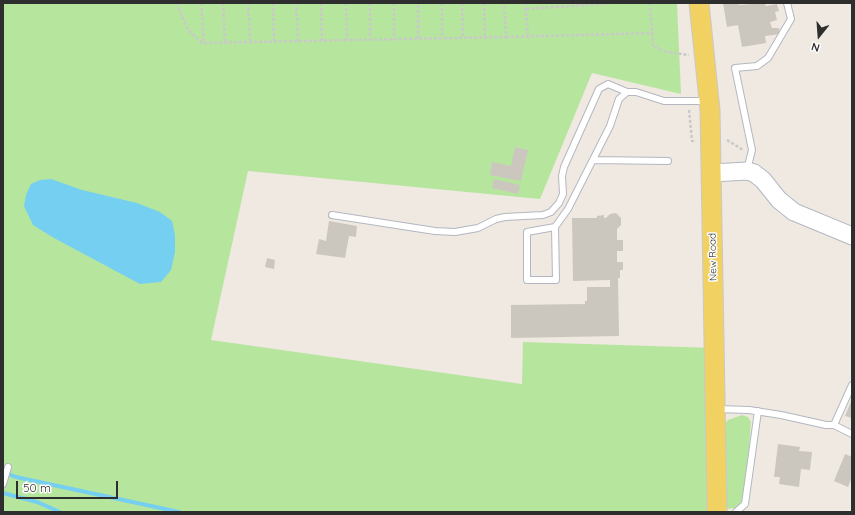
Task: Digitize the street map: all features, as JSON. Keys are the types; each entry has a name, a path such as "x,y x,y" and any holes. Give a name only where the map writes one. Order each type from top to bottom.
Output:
{"main road":[{"name":"New Road","path":"699,3 710,100 718,512"},
{"path":"712,173 747,171 754,173 763,180 779,200 794,212 852,236"}],"lane":[{"path":"747,171 752,150 735,68 756,66 768,58 791,19 788,3"},
{"path":"332,215 434,231 455,232 478,228 496,219 505,217 544,215 551,212 559,203 563,194 562,176 564,167 599,89 608,84 627,92 636,92 664,102 710,100"},
{"path":"555,227 527,232 527,280 556,280 555,227 571,206 610,126 619,99 627,92"},
{"path":"593,160 668,161"},
{"path":"834,425 852,385"},
{"path":"715,409 758,411 826,425 834,425 852,434"},
{"path":"736,512 746,504 758,411"},
{"path":"3,483 8,469"}],"path":[{"path":"178,3 188,30 204,42 274,42 347,39 463,38 652,33"},
{"path":"201,3 204,42"},
{"path":"223,3 225,42"},
{"path":"248,3 250,42"},
{"path":"273,3 274,42"},
{"path":"296,3 298,41"},
{"path":"321,3 322,40"},
{"path":"346,3 347,39"},
{"path":"370,3 370,39"},
{"path":"394,3 394,39"},
{"path":"418,3 418,38"},
{"path":"442,3 442,38"},
{"path":"462,3 463,38"},
{"path":"484,3 485,37"},
{"path":"504,3 506,37"},
{"path":"525,3 528,36"},
{"path":"526,8 615,3"},
{"path":"650,3 653,46 666,52 705,57"},
{"path":"688,102 692,141 696,141"},
{"path":"720,140 726,140 750,154"}],"green space":[{"path":"3,3 677,3 681,94 592,73 540,199 248,171 211,340 522,384 523,342 715,348 718,512 3,512"},
{"path":"742,415 748,417 751,422 745,496 735,508 727,509 725,506 725,423 728,420"}],"water":[{"path":"51,179 82,190 137,203 160,212 172,221 175,235 175,252 171,270 161,282 140,284 54,238 33,225 24,206 26,195 31,184 40,180"}],"building":[{"path":"723,3 739,3 739,5 765,3 766,6 777,4 779,11 775,12 777,20 770,22 772,28 779,28 780,34 765,36 766,43 742,47 738,25 727,27"},
{"path":"515,147 528,150 521,181 490,175 492,162 511,166"},
{"path":"494,179 520,185 518,194 492,188"},
{"path":"616,213 621,218 621,225 617,229 617,240 623,240 623,251 617,251 617,262 623,262 623,270 620,270 620,278 618,278 619,336 511,338 511,305 585,304 585,301 587,301 587,287 610,287 610,280 573,281 572,218 597,218 597,216 604,215 604,218 606,218 610,214"},
{"path":"329,221 357,226 356,237 349,236 345,258 316,254 319,239 326,241"},
{"path":"267,258 275,260 274,269 265,267"},
{"path":"852,399 852,418 845,416"},
{"path":"778,444 800,447 799,451 812,452 810,470 801,469 799,487 779,484 780,477 774,477"},
{"path":"845,454 852,457 852,477 848,487 834,481"}],"waterway":[{"path":"3,472 16,477 179,512"},
{"path":"3,493 37,502 60,512"}]}
